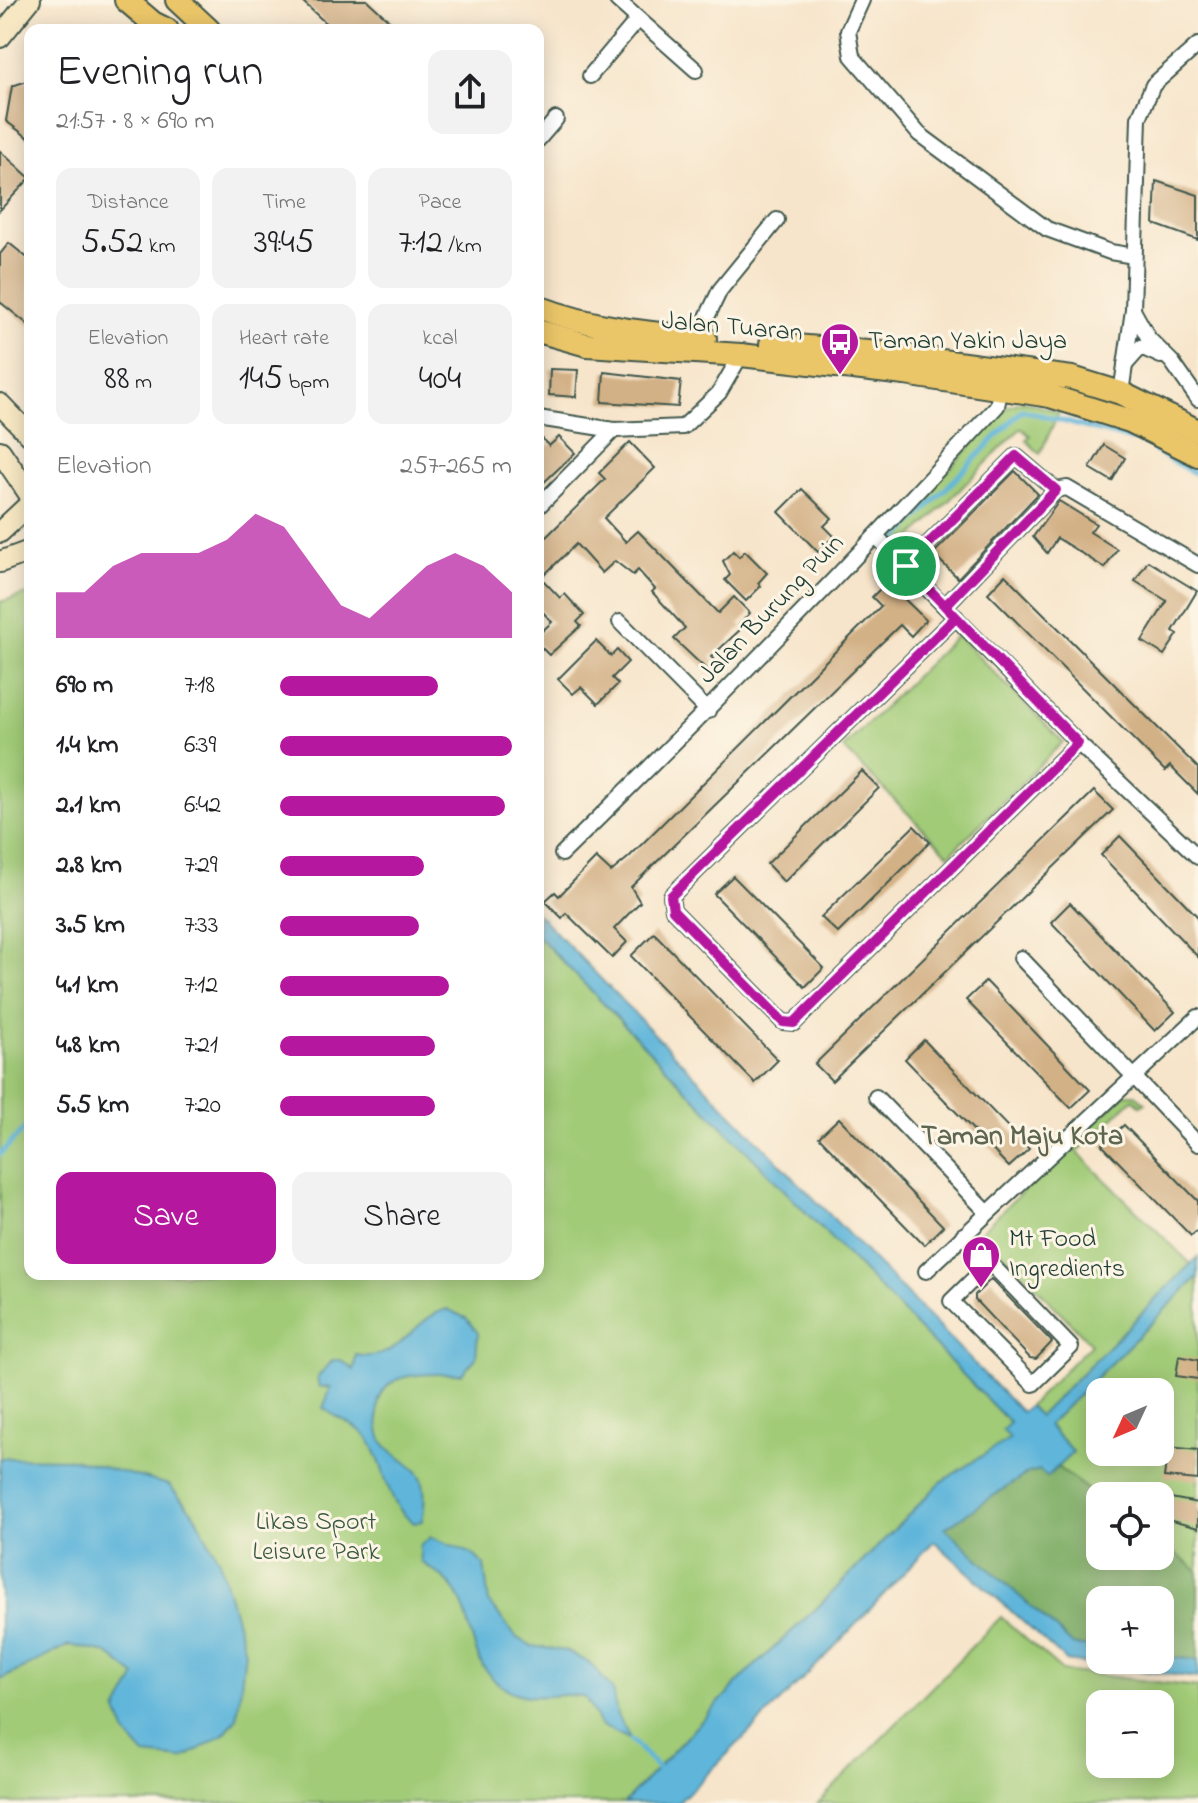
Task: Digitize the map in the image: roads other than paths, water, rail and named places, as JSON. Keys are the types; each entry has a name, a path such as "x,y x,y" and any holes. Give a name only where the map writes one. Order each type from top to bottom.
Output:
{"main road":[{"path":"0,37 30,0"},
{"path":"126,0 155,24"},
{"path":"140,0 164,24"},
{"path":"177,0 203,24"},
{"name":"Jalan Tuaran","path":"544,309 574,321 609,328 981,365 1072,378 1121,393 1198,431"},
{"name":"Jalan Tuaran","path":"544,333 587,345 741,355 1001,387 1101,411 1150,430 1198,455"},
{"path":"1121,393 1132,406 1198,444"},
{"path":"0,404 24,429"},
{"path":"0,451 24,486"},
{"path":"0,532 24,510"},
{"path":"0,562 24,553"}],"street":[{"path":"617,0 696,70"},
{"path":"862,0 848,31 852,56 919,134 1047,229 1110,252 1134,256"},
{"path":"590,76 638,19"},
{"path":"1121,393 1133,310 1139,118 1153,85 1198,45"},
{"path":"544,133 556,119"},
{"path":"697,338 720,290 777,220"},
{"path":"1133,310 1149,339 1172,362 1198,399"},
{"path":"1125,365 1141,347 1172,362"},
{"path":"544,419 614,430 683,427 719,393 741,355"},
{"name":"Jalan Burung Puin","path":"562,854 708,711 877,537 997,406 1001,387"},
{"path":"544,501 614,430"},
{"path":"906,566 1016,456 1056,490"},
{"path":"1078,743 794,1023 783,1022 673,910 671,896 950,612 1056,490 1067,488 1198,565"},
{"path":"877,537 1078,743 1198,857"},
{"path":"620,622 708,711"},
{"path":"1021,958 1198,1144"},
{"path":"926,1271 1198,1017"},
{"path":"876,1097 987,1212"},
{"path":"963,1235 990,1263 1071,1347 1033,1384 951,1301 990,1263"}],"water":[{"path":"544,920 1021,1412 1029,1406 1039,1416 1198,1257 1198,1277 1096,1378 1086,1378 1086,1388 1048,1425 1073,1452 1047,1477 1040,1470 1028,1473 945,1528 1073,1645 1086,1646 1086,1664 1066,1661 934,1541 825,1657 678,1803 624,1803 745,1675 821,1604 941,1482 1010,1438 1002,1430 1010,1423 544,942"},
{"path":"447,1309 466,1318 478,1333 476,1358 462,1374 424,1374 399,1379 382,1393 378,1406 382,1440 414,1468 423,1482 422,1521 414,1523 397,1506 369,1440 354,1426 323,1408 331,1388 319,1386 317,1378 333,1360 341,1360 354,1370 356,1355 384,1353 434,1314"},
{"path":"0,1458 73,1459 169,1485 194,1514 219,1560 245,1651 237,1718 223,1735 182,1759 145,1755 126,1734 117,1711 136,1676 107,1653 69,1645 0,1680"},
{"path":"431,1537 473,1554 484,1565 489,1603 517,1638 532,1646 566,1651 590,1663 612,1689 617,1715 631,1740 600,1725 585,1697 523,1695 497,1683 486,1672 454,1589 421,1562 420,1546"},
{"path":"1174,1657 1198,1660 1198,1678 1167,1674 1174,1674"}],"waterway":[{"path":"898,538 1022,410 1132,440"},
{"path":"1156,452 1198,475"},
{"path":"0,1154 24,1129"},
{"path":"631,1740 658,1768"}],"place":[{"name":"Taman Yakin Jaya","path":"840,376"},
{"name":"Mt Food Ingredients","path":"981,1289"}],"district":[{"name":"Taman Maju Kota","path":"1022,1137"}],"park label":[{"name":"Likas Sport Leisure Park","path":"316,1538"}]}
